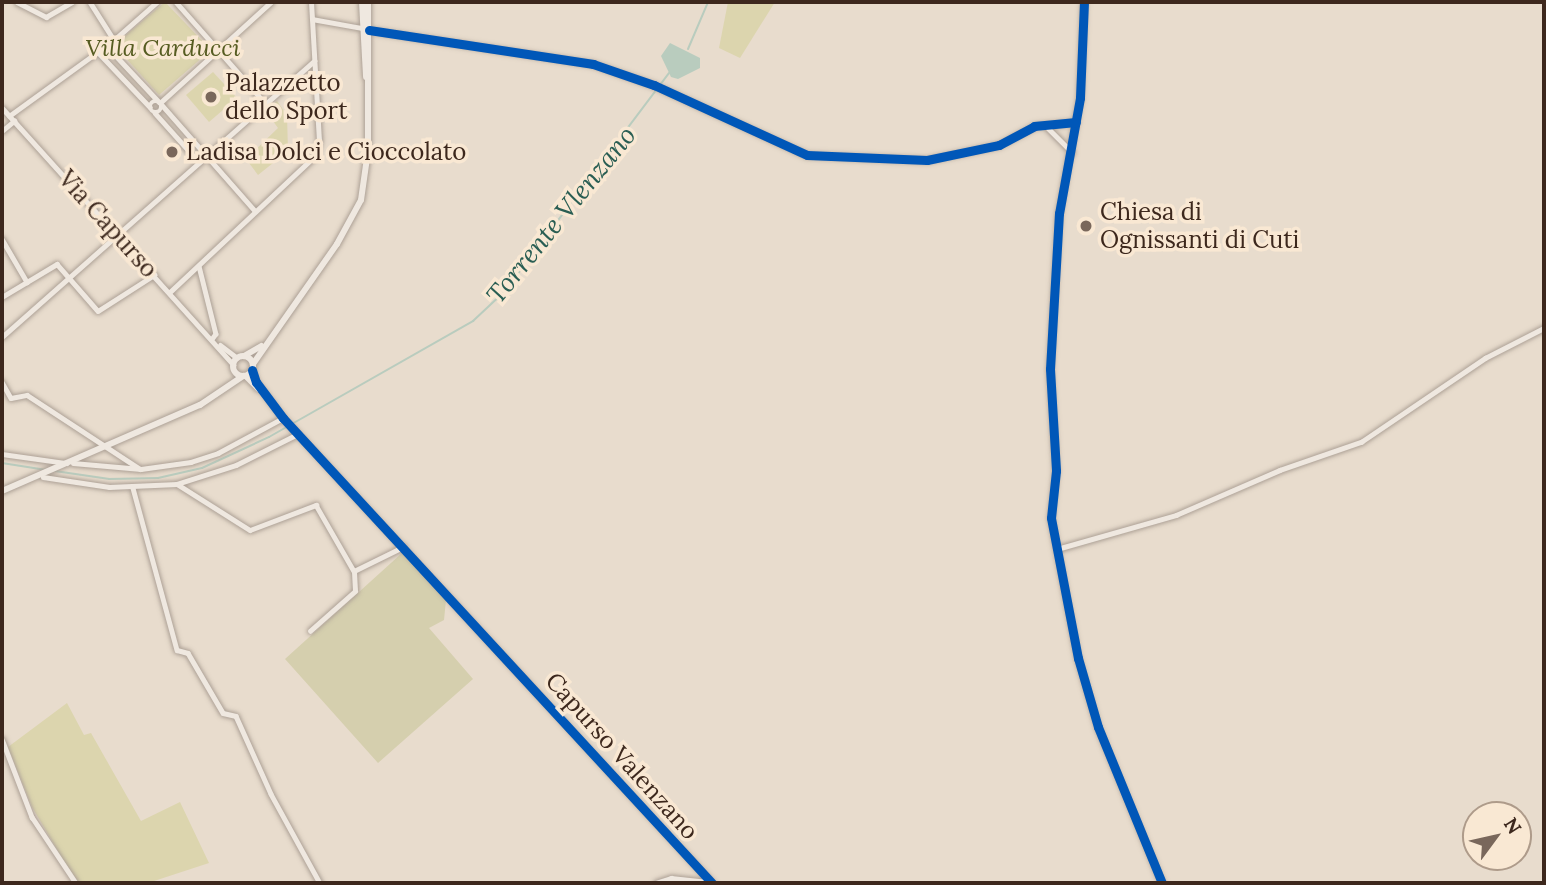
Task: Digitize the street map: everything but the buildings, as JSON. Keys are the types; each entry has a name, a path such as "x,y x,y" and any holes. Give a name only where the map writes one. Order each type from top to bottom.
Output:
{"main road":[{"path":"362,2 366,29"},
{"path":"2,491 44,476 200,405 244,376 252,367 261,346 337,244 361,200 367,176 368,2"},
{"path":"226,388 237,363 261,346"},
{"path":"237,363 252,367"},
{"path":"237,363 244,376"}],"street":[{"path":"17,2 46,17 72,2"},
{"path":"90,2 114,40"},
{"path":"2,131 11,118 105,44 114,40 157,2"},
{"path":"176,2 265,103"},
{"path":"155,113 160,103 217,47 271,2"},
{"path":"170,292 315,156 319,141 311,2"},
{"path":"1084,2 1076,122 1059,214 1050,369 1056,471 1051,518 1078,658 1098,727 1162,883"},
{"path":"312,19 593,64 654,85 807,155 927,160 967,155 999,145 1034,126 1076,122"},
{"path":"105,44 255,211"},
{"path":"97,51 199,162"},
{"path":"109,64 117,57"},
{"path":"2,337 117,232 314,61"},
{"path":"150,107 160,103"},
{"name":"Via Capurso","path":"2,108 237,363"},
{"path":"1045,125 1072,153"},
{"path":"188,151 196,144"},
{"path":"2,239 27,282"},
{"path":"2,297 57,264 98,311 155,275"},
{"path":"198,265 216,334 214,339"},
{"path":"1057,549 1176,515 1280,470 1361,442 1485,358 1544,328"},
{"path":"252,367 267,397"},
{"path":"244,376 267,397"},
{"path":"2,382 11,398 27,395 141,469"},
{"name":"Capurso Valenzano","path":"267,397 284,419 505,655 711,882"},
{"path":"2,454 71,464 141,469 218,453 284,419"},
{"path":"44,476 133,488 177,484 236,465 297,433"},
{"path":"177,484 250,530 316,505 354,571 355,591 310,631"},
{"path":"133,488 177,650 193,659 223,713 236,716 271,794 320,883"},
{"path":"354,571 403,546"},
{"path":"2,739 32,817 76,883"},
{"path":"656,883 671,878 711,882"}],"green space":[{"name":"Villa Carducci","path":"165,2 211,50 159,95 114,45"},
{"path":"728,2 775,2 740,58 719,48"},
{"name":"Palazzetto dello Sport","path":"213,72 237,98 209,122 186,95"},
{"path":"277,101 287,115 288,151 258,175 246,159 278,128 265,110"},
{"path":"67,703 84,735 91,733 141,821 180,802 209,863 148,883 77,883 32,807 8,747"}],"shaded area":[{"path":"670,43 700,58 700,68 678,79 671,77 661,56"},
{"path":"402,553 446,600 444,620 429,628 473,679 378,763 285,659"}],"waterway":[{"name":"Torrente Vlenzano","path":"688,49 708,2"},
{"name":"Torrente Vlenzano","path":"55,471 109,479 158,478 202,468 269,437 473,321 504,292 669,73"},
{"name":"Torrente Vlenzano","path":"2,463 46,470"}],"cycle path":[{"path":"1084,2 1080,98 1059,213 1050,369 1056,471 1051,518 1078,658 1098,727 1162,883"},
{"path":"369,30 593,64 654,85 807,155 927,160 999,145 1034,126 1076,122"},
{"path":"252,370 256,382 283,418 712,883"}],"place":[{"name":"Palazzetto dello Sport","path":"211,97"},
{"name":"Ladisa Dolci e Cioccolato","path":"172,152"},
{"name":"Chiesa di Ognissanti di Cuti","path":"1086,226"}]}
